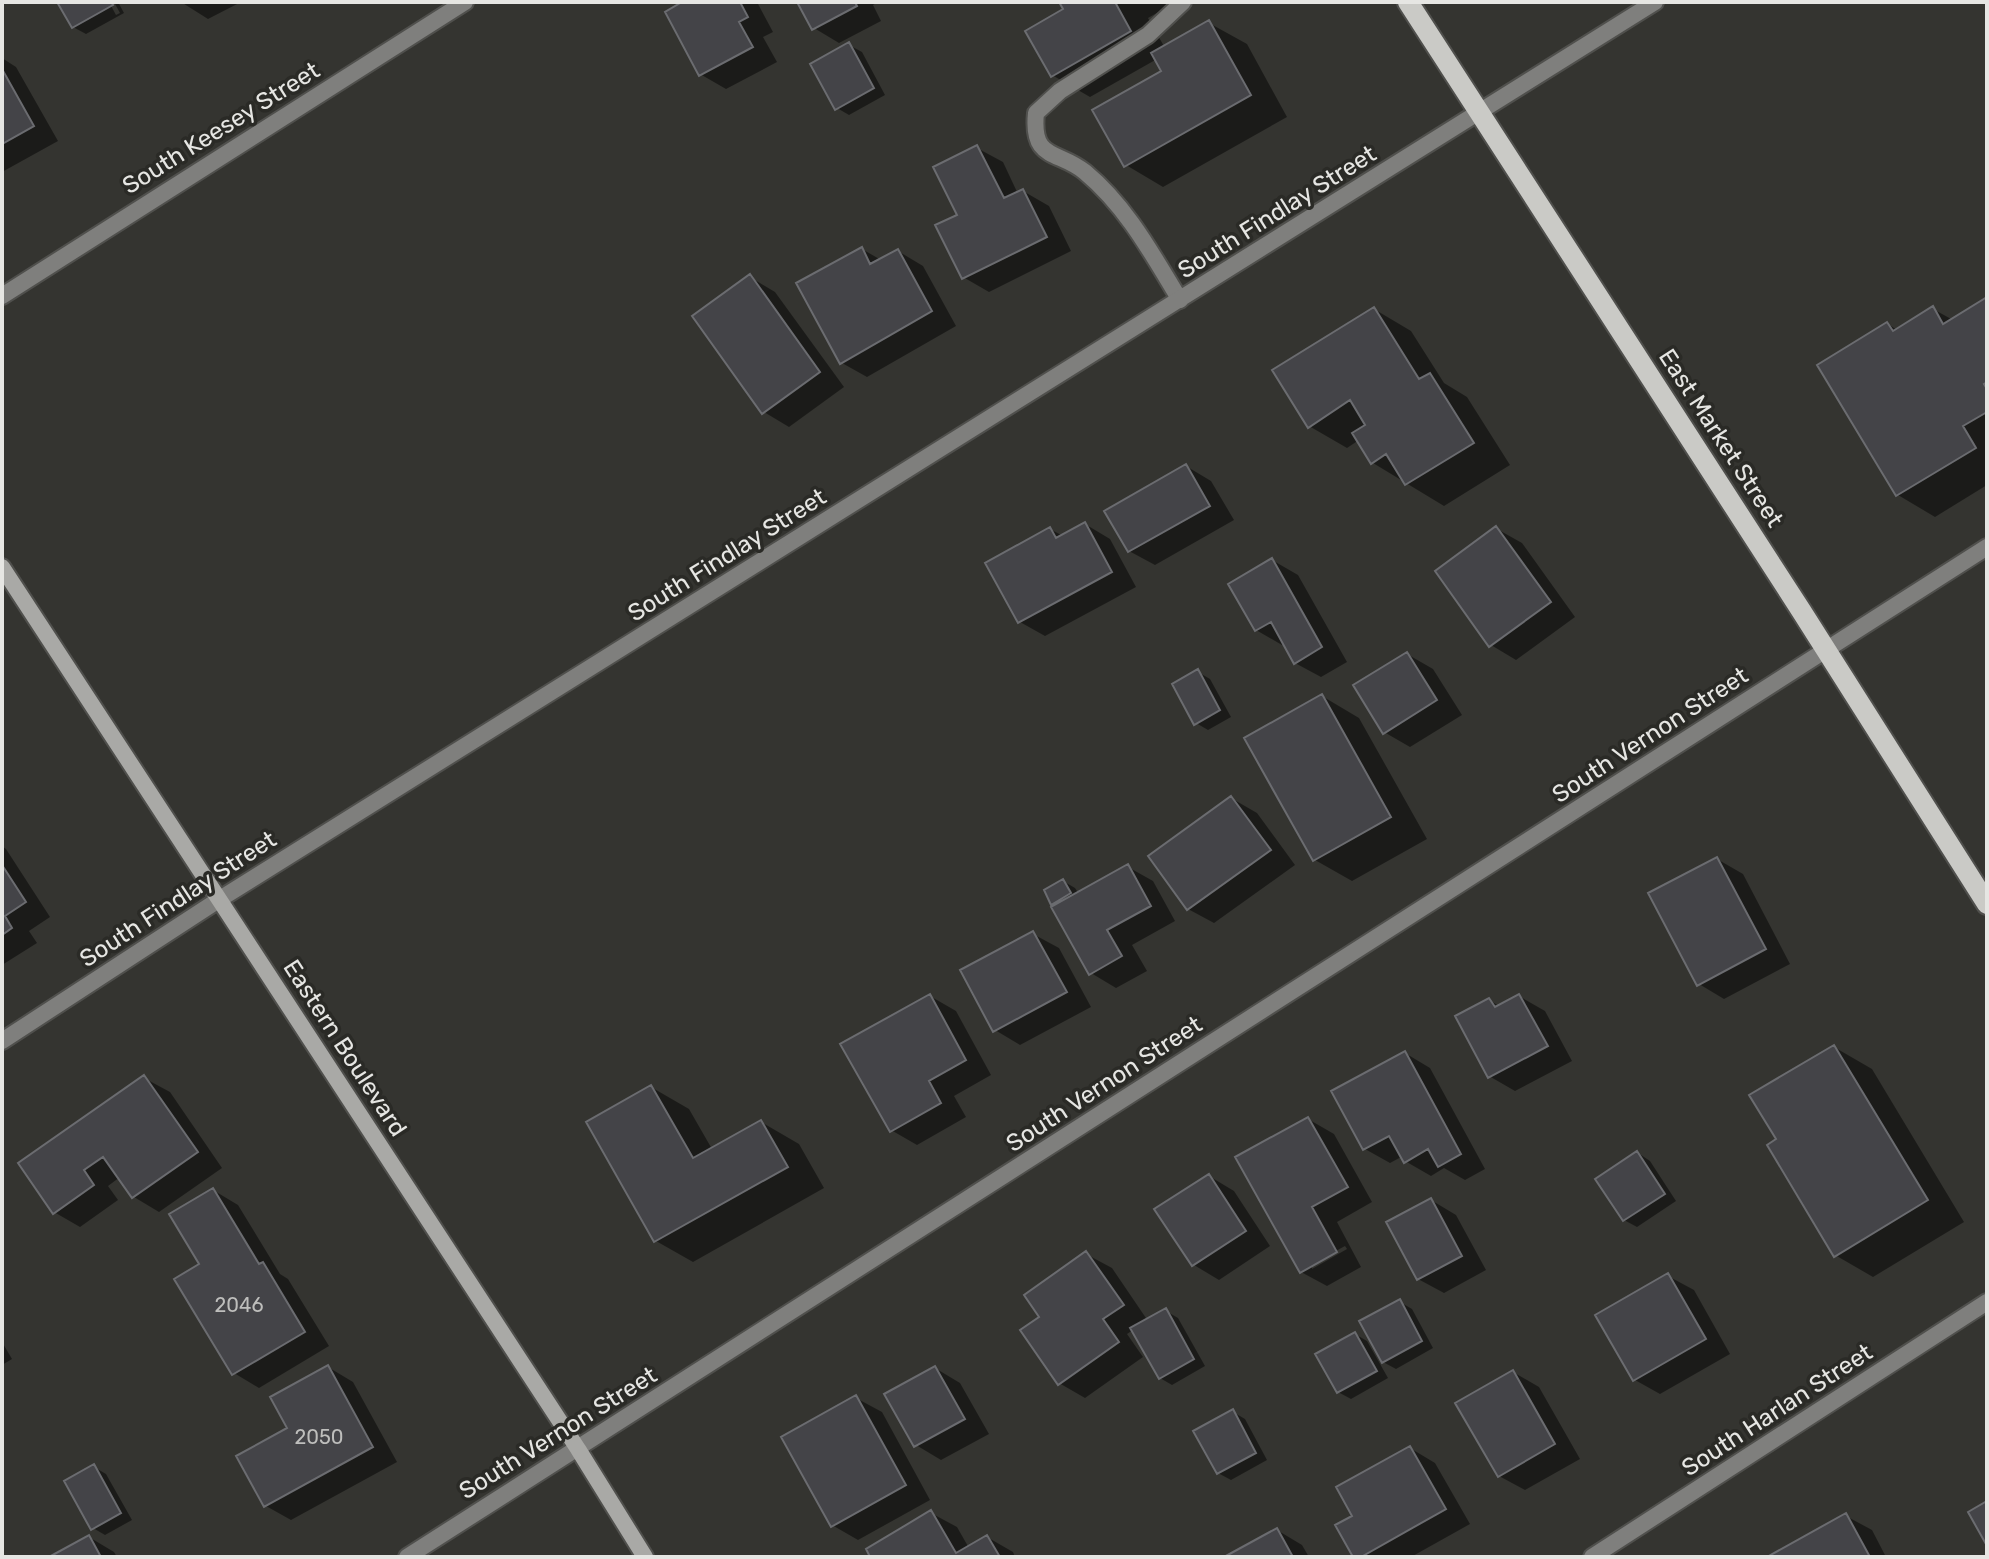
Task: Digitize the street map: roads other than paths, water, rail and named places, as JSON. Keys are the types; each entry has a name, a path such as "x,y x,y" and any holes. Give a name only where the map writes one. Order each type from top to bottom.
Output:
{"main road":[{"name":"East Market Street","path":"1408,2 1987,904"}],"street":[{"name":"South Keesey Street","path":"2,296 465,2"},
{"path":"1180,300 1128,215 1083,170 1048,154 1034,131 1036,113 1060,91 1148,35 1183,2"},
{"name":"South Findlay Street","path":"2,1041 220,899 1655,2"},
{"name":"South Vernon Street","path":"407,1557 1987,547"},
{"name":"Eastern Boulevard","path":"2,567 578,1449 645,1557"},
{"name":"South Harlan Street","path":"1592,1557 1987,1302"}]}
